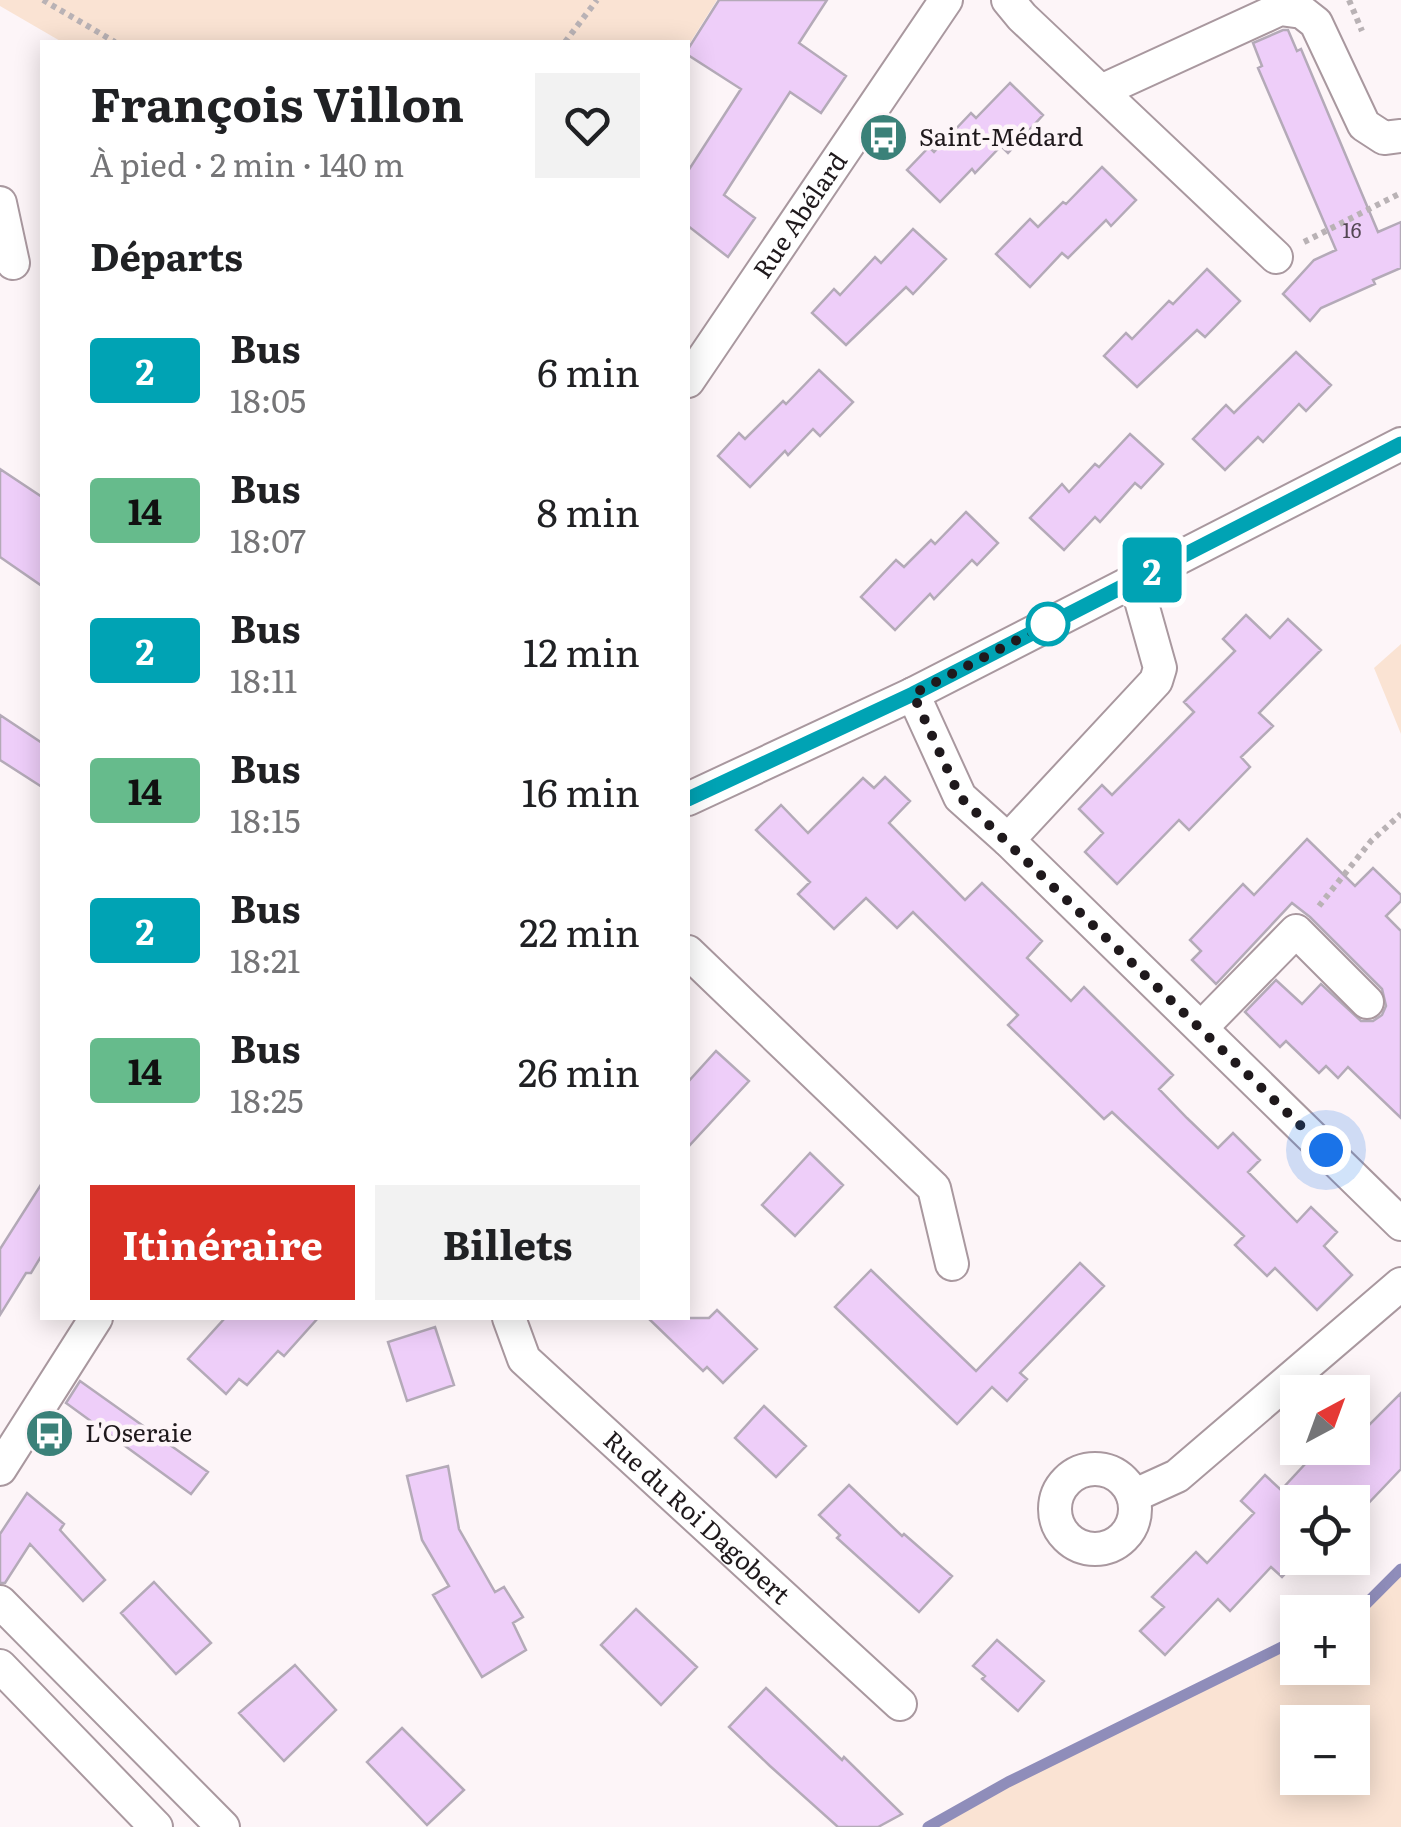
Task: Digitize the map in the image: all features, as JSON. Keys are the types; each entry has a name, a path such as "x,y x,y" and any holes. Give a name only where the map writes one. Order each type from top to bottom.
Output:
{"street":[{"name":"Rue Abélard","path":"690,378 946,0"},
{"path":"1008,0 1276,257"},
{"path":"1101,91 1280,9 1302,12 1316,23 1364,124 1384,138 1401,136"},
{"path":"0,203 18,265"},
{"path":"690,798 913,694 1401,444"},
{"path":"1008,840 1156,681 1160,668 1135,579"},
{"path":"913,694 960,797 1401,1224"},
{"path":"1200,1028 1296,931 1367,1002"},
{"path":"690,954 934,1188 952,1264"},
{"path":"1133,1496 1177,1476 1401,1284"},
{"path":"0,1469 95,1320"},
{"name":"Rue du Roi Dagobert","path":"511,1320 524,1360 900,1704"},
{"path":"0,1602 223,1827"},
{"path":"0,1666 156,1827"}],"path":[{"path":"43,0 111,40"},
{"path":"567,40 597,0"},
{"path":"1276,257 1401,192"},
{"path":"1296,931 1347,874 1370,841 1401,814"}],"shaded area":[{"path":"0,0 717,0 690,43 59,40 0,6"},
{"path":"1401,644 1401,734 1374,668"},
{"path":"1401,1569 1401,1827 928,1827 1008,1782 1280,1647 1280,1685 1370,1685 1370,1600"}],"building":[{"path":"719,0 827,0 799,43 846,76 821,113 790,92 724,195 755,218 728,257 690,228 690,168 741,89 690,56 690,46"},
{"path":"1288,30 1297,51 1301,49 1378,232 1401,222 1401,268 1321,308 1310,321 1283,294 1314,260 1336,250 1258,68 1262,66 1253,43"},
{"path":"1010,83 1043,115 1008,153 1001,146 940,202 907,170 929,147 934,152 971,113 976,118"},
{"path":"1102,167 1136,200 1111,226 1106,220 1068,258 1062,253 1030,287 996,254 1030,219 1038,227"},
{"path":"913,229 946,259 913,294 906,287 846,345 812,313 834,289 840,295 875,257 881,263"},
{"path":"1207,269 1240,301 1205,337 1197,330 1137,387 1104,356 1126,333 1132,339"},
{"path":"1296,352 1331,385 1306,411 1299,404 1263,442 1258,437 1225,470 1193,439 1226,405 1234,413"},
{"path":"819,370 853,402 820,436 813,429 788,455 785,451 750,487 718,456 739,433 745,439"},
{"path":"1130,434 1163,464 1141,488 1135,483 1100,522 1095,517 1064,550 1030,518 1062,484 1069,492"},
{"path":"0,469 40,496 40,585 0,557"},
{"path":"966,512 998,543 977,565 972,560 934,599 930,594 895,630 861,597 896,560 904,567 931,540 935,544"},
{"path":"1246,615 1270,638 1288,619 1321,650 1259,713 1273,726 1241,757 1250,767 1189,830 1179,820 1117,884 1085,852 1103,833 1079,809 1102,785 1112,795 1194,712 1184,702 1235,651 1223,639"},
{"path":"0,715 40,742 40,786 0,760"},
{"path":"885,777 910,801 889,823 965,900 982,883 1042,941 1027,958 1071,1001 1084,987 1173,1075 1159,1089 1187,1118 1218,1148 1233,1133 1260,1160 1248,1172 1297,1222 1311,1207 1337,1232 1324,1246 1352,1275 1317,1310 1275,1268 1267,1276 1235,1245 1244,1236 1112,1112 1104,1119 1008,1025 1018,1015 913,912 897,928 866,898 834,929 798,894 810,882 756,830 781,805 808,833 863,778 874,788"},
{"path":"1307,839 1355,886 1373,868 1401,895 1401,901 1386,916 1401,931 1401,1118 1348,1067 1338,1078 1326,1066 1319,1073 1286,1041 1280,1047 1245,1012 1276,980 1302,1004 1321,984 1361,1021 1373,1021 1386,1006 1382,989 1292,903 1216,984 1192,960 1201,951 1190,940 1243,884 1254,895"},
{"path":"716,1051 749,1081 690,1145 690,1080"},
{"path":"810,1153 843,1185 795,1236 762,1205"},
{"path":"40,1186 40,1258 0,1315 0,1249"},
{"path":"1080,1263 1104,1286 1020,1373 1027,1379 1007,1401 992,1387 957,1424 835,1307 871,1270 976,1371"},
{"path":"717,1310 757,1349 723,1383 707,1367 703,1371 650,1320 709,1318"},
{"path":"223,1320 316,1320 284,1356 278,1351 247,1385 239,1379 226,1394 188,1359"},
{"path":"435,1327 454,1385 407,1401 388,1342"},
{"path":"80,1381 208,1472 191,1494 66,1403"},
{"path":"1401,1393 1401,1469 1370,1502 1370,1485 1286,1485 1304,1465 1370,1465 1370,1424"},
{"path":"764,1406 806,1446 776,1477 735,1438"},
{"path":"448,1466 459,1529 495,1592 504,1587 523,1617 513,1623 526,1650 482,1677 433,1595 449,1586 422,1540 407,1476"},
{"path":"1265,1475 1280,1489 1280,1575 1284,1575 1282,1577 1271,1567 1230,1611 1218,1599 1165,1655 1140,1631 1164,1607 1152,1597 1196,1552 1207,1563 1254,1513 1241,1501"},
{"path":"849,1485 902,1536 952,1576 919,1612 837,1538 840,1535 819,1515"},
{"path":"27,1493 64,1524 60,1530 105,1580 83,1601 30,1544 5,1583 0,1583 0,1534"},
{"path":"154,1582 211,1643 176,1674 121,1613"},
{"path":"636,1609 697,1667 661,1705 601,1645"},
{"path":"997,1640 1044,1681 1018,1711 973,1666"},
{"path":"295,1665 336,1710 284,1761 239,1713"},
{"path":"766,1688 902,1814 878,1827 838,1827 770,1766 729,1727"},
{"path":"402,1728 464,1790 427,1825 367,1762"}],"waterway":[{"path":"1370,1600 1401,1569"},
{"path":"928,1827 1008,1782 1280,1648"}],"bus line":[{"name":"2","path":"690,798 913,694 1401,444"}],"place":[{"name":"Saint-Médard","path":"884,137"},
{"name":"L'Oseraie","path":"50,1433"}],"route":[{"path":"1048,624 913,694 960,797 1326,1150"}]}
